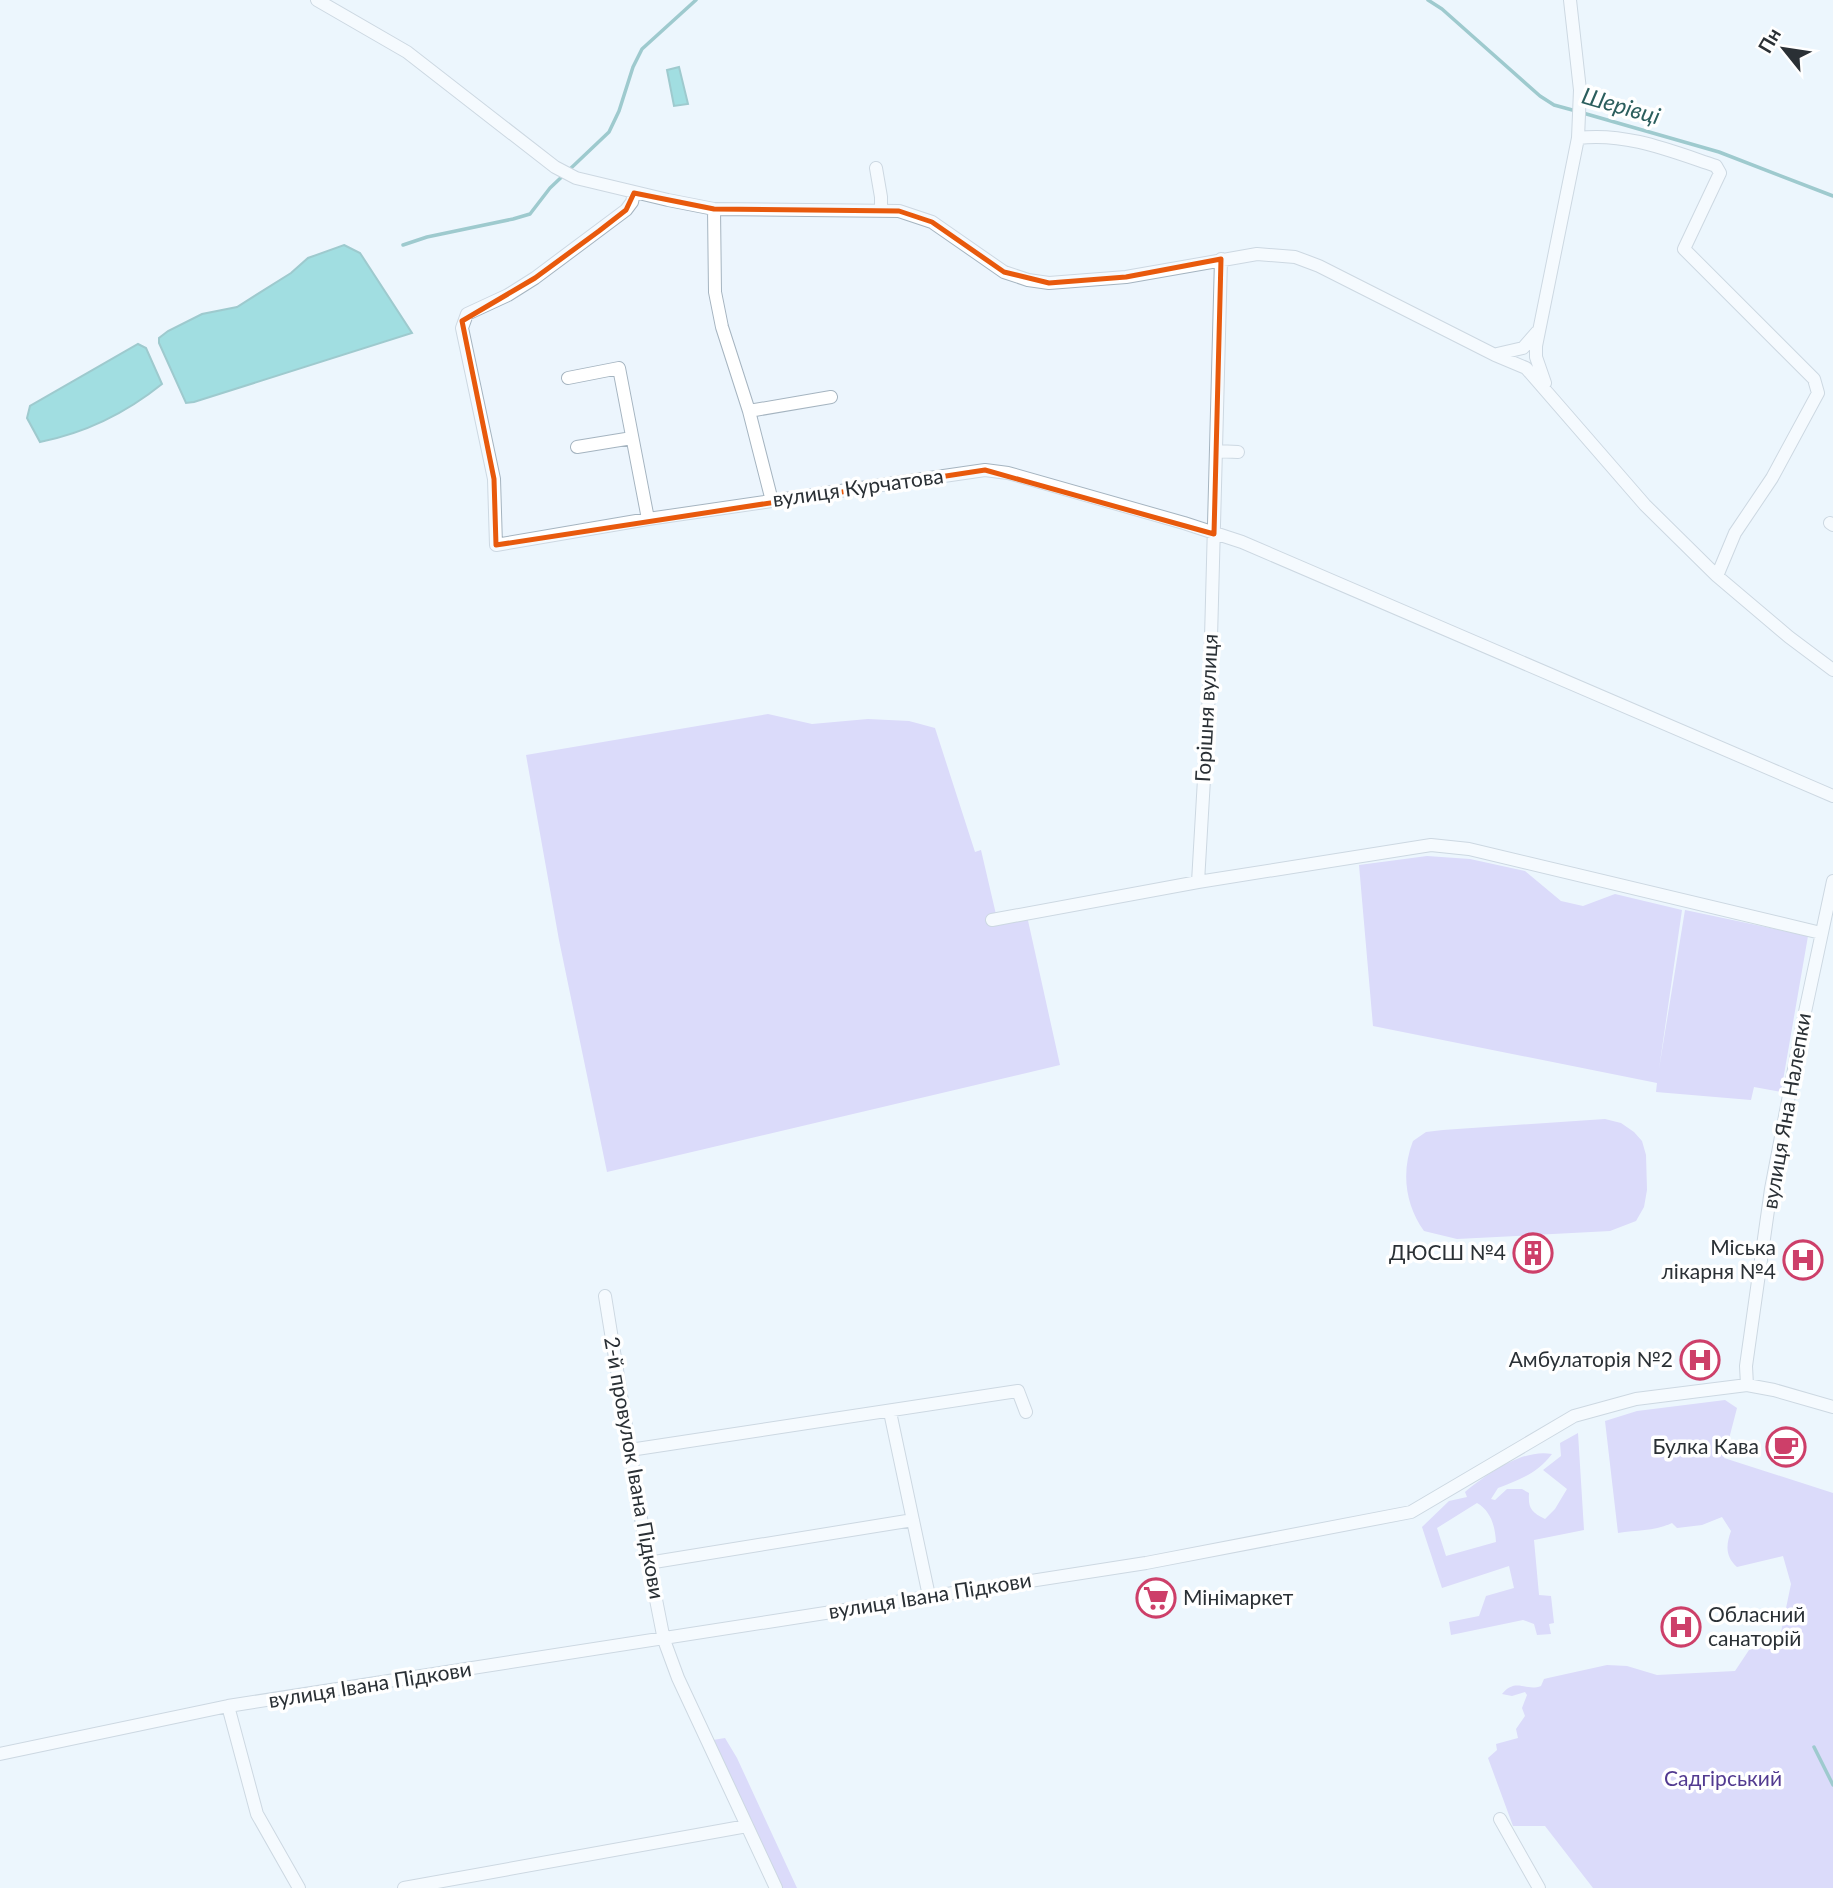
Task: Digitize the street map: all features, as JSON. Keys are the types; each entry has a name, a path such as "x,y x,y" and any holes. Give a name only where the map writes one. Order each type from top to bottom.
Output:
{"street":[{"path":"317,0 407,52 565,173 576,178 714,209 899,211 932,222 1004,272 1049,283 1126,277 1257,254 1295,257 1319,265 1495,355 1526,368 1645,505 1717,576 1833,670"},
{"path":"1547,390 1536,357 1539,328 1578,133 1580,90 1570,0"},
{"path":"1578,133 1611,136 1651,145 1716,166 1720,173 1684,249 1814,379 1818,393 1772,478 1735,533 1717,576"},
{"path":"877,169 881,210"},
{"name":"вулиця Курчатова","path":"634,193 626,211 536,278 508,295 467,314 463,321 462,327 494,479 496,545 648,519 985,470 1019,476 1242,542 1833,796"},
{"path":"714,209 715,292 722,327 749,411 772,501"},
{"name":"Горішня вулиця","path":"1198,882 1210,676 1221,259"},
{"path":"1495,355 1523,348 1539,328"},
{"path":"568,378 619,368 648,519"},
{"path":"749,411 831,397"},
{"path":"577,447 632,438"},
{"path":"1216,451 1238,452"},
{"path":"992,920 1198,882 1431,845 1469,849 1821,933"},
{"name":"вулиця Яна Налепки","path":"1747,1385 1745,1366 1771,1189 1833,881"},
{"name":"2-й провулок Івана Підкови","path":"605,1296 648,1563 664,1640 678,1678 776,1888"},
{"name":"вулиця Івана Підкови","path":"0,1754 228,1706 1146,1563 1411,1513 1574,1416 1636,1399 1747,1385 1833,1407"},
{"path":"630,1450 1018,1391 1026,1412"},
{"path":"890,1412 929,1596"},
{"path":"648,1563 913,1520"},
{"path":"228,1706 257,1814 299,1888"},
{"path":"1500,1819 1539,1888"},
{"path":"404,1888 747,1826"}],"highlighted area":[{"path":"634,193 714,209 899,211 932,222 1004,272 1049,283 1126,277 1221,259 1214,534 985,470 496,545 494,479 462,321 535,278 599,231 626,210"}],"green space":[{"path":"768,714 812,724 868,719 909,721 935,728 975,852 981,850 998,923 1027,916 1060,1065 607,1172 559,940 526,755"},
{"path":"1427,856 1470,859 1525,871 1561,901 1583,906 1615,894 1682,910 1659,1069 1685,910 1808,936 1781,1092 1754,1087 1751,1100 1656,1092 1657,1083 1373,1026 1359,865"},
{"path":"1605,1119 1621,1123 1642,1141 1646,1155 1647,1190 1644,1207 1636,1221 1610,1231 1457,1239 1424,1231 1418,1221 1409,1199 1407,1164 1413,1141 1426,1132"},
{"name":"Садгірський","path":"1725,1400 1737,1408 1724,1458 1833,1493 1833,1888 1593,1888 1545,1826 1513,1826 1488,1758 1497,1750 1496,1744 1518,1738 1516,1729 1525,1716 1522,1708 1527,1695 1525,1692 1512,1696 1502,1694 1512,1686 1541,1686 1544,1679 1607,1665 1627,1666 1657,1675 1735,1671 1749,1650 1779,1642 1791,1584 1783,1556 1737,1567 1730,1559 1728,1550 1731,1531 1722,1517 1702,1525 1677,1528 1672,1523 1652,1529 1618,1533 1605,1421 1637,1411"},
{"path":"1578,1433 1584,1530 1534,1540 1539,1595 1551,1596 1554,1623 1549,1624 1551,1634 1537,1635 1534,1624 1523,1620 1451,1635 1449,1622 1479,1616 1486,1596 1514,1588 1509,1566 1442,1588 1422,1527 1449,1501 1467,1497 1465,1492 1494,1471 1517,1459 1541,1453 1552,1454 1534,1471 1498,1488 1491,1499 1495,1500 1507,1489 1522,1489 1529,1493 1531,1509 1545,1519 1555,1509 1567,1489 1543,1470 1561,1456 1560,1443","holes":["1477,1503 1486,1510 1491,1520 1496,1542 1446,1556 1437,1528"]},
{"path":"725,1738 737,1758 797,1888 782,1888 713,1740"}],"water":[{"path":"679,67 688,104 674,106 667,70"},
{"path":"344,245 360,253 412,333 186,403 159,338 202,314 237,307 291,273 308,258"},
{"path":"138,344 146,348 162,384 104,421 40,442 27,418 30,406"}],"waterway":[{"path":"403,245 530,214 550,188 609,132 642,49 696,0"},
{"name":"Шерівці","path":"1428,0 1442,9 1540,96 1554,105 1576,111"},
{"name":"Шерівці","path":"1583,113 1719,152 1833,196"},
{"path":"1814,1747 1833,1785"}],"place":[{"name":"ДЮСШ №4","path":"1533,1253"},
{"name":"Міська лікарня №4","path":"1803,1260"},
{"name":"Амбулаторія №2","path":"1700,1360"},
{"name":"Булка Кава","path":"1786,1447"},
{"name":"Мінімаркет","path":"1156,1598"},
{"name":"Обласний санаторій","path":"1681,1627"}]}
